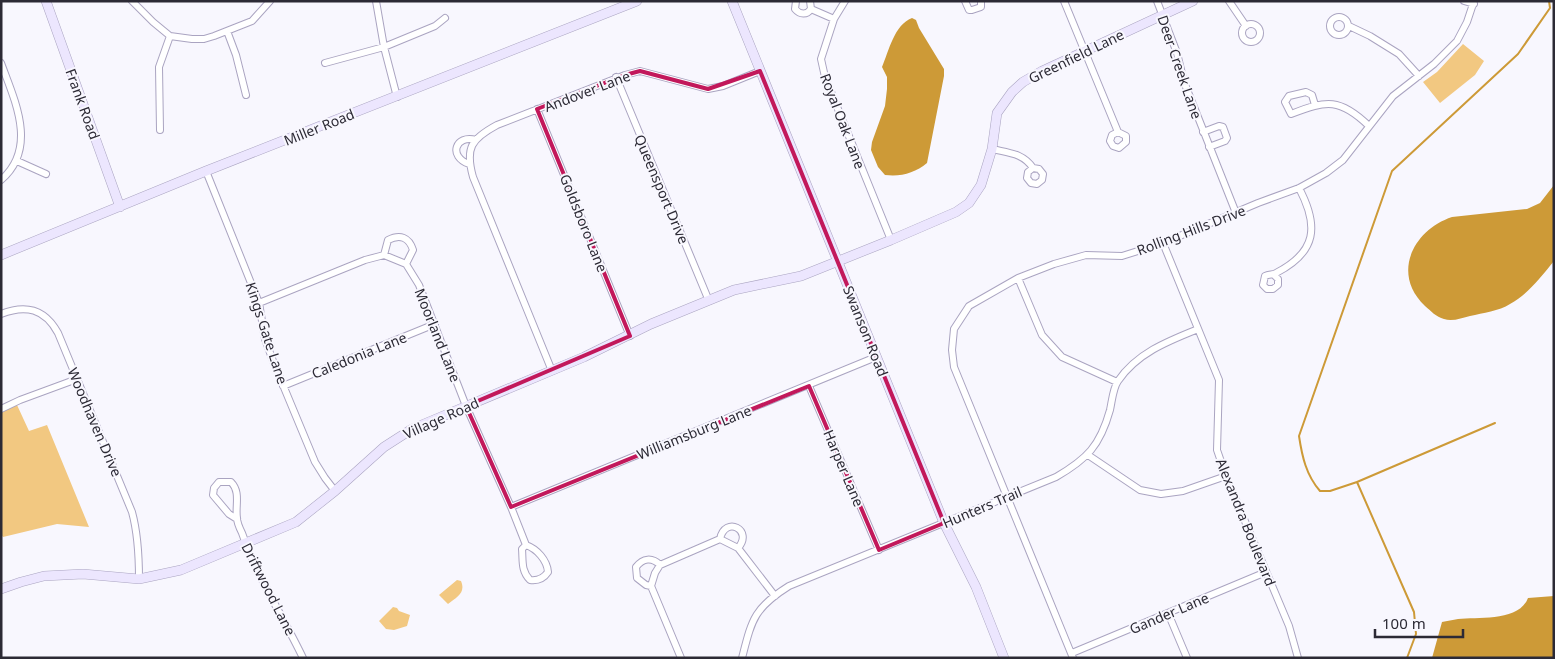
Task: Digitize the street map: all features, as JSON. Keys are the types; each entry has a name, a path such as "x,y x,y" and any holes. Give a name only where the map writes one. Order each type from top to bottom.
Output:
{"street":[{"name":"Frank Road","path":"46,1 120,207"},
{"path":"132,1 170,36 204,39 252,21 270,1"},
{"path":"376,1 384,47 397,97"},
{"name":"Miller Road","path":"1,255 206,171 637,1"},
{"name":"Swanson Road","path":"732,1 944,523 976,588 1004,658"},
{"path":"796,1 796,9 800,14 806,14 811,9"},
{"path":"810,1 811,9"},
{"name":"Royal Oak Lane","path":"846,1 834,19 821,59 825,77 891,240"},
{"path":"965,1 969,10 981,7 982,1"},
{"path":"1064,1 1118,132"},
{"name":"Deer Creek Lane","path":"1157,1 1177,53 1184,82 1236,213"},
{"name":"Greenfield Lane","path":"838,261 956,212 969,202 981,185 992,149 997,112 1012,92 1023,82 1193,1"},
{"path":"1229,1 1246,26"},
{"path":"1464,1 1474,2"},
{"name":"Rolling Hills Drive","path":"1072,656 954,367 952,350 954,329 969,306 1018,278 1054,264 1086,255 1122,256 1164,243 1300,188 1326,173 1343,160 1394,96 1446,53 1457,41 1474,2"},
{"path":"811,9 834,19"},
{"path":"325,63 384,47 435,26 445,18"},
{"path":"1349,26 1370,36 1399,54 1418,76"},
{"path":"227,31 236,55 246,95"},
{"path":"160,130 159,67 170,36"},
{"path":"1,63 17,107 22,143 17,160 1,180"},
{"name":"Andover Lane","path":"552,371 469,164 462,162 457,155 457,147 461,141 468,138 476,140 480,134 497,125 616,78 640,71 708,89 723,86 760,71"},
{"name":"Queensport Drive","path":"616,78 709,301"},
{"path":"1315,105 1312,95 1306,92 1290,96 1285,102 1291,114 1315,105 1336,104 1355,112 1369,126"},
{"name":"Goldsboro Lane","path":"537,109 630,336"},
{"name":"Deer Creek Lane","path":"1203,132 1219,126 1223,127 1227,138 1225,141 1209,147"},
{"path":"469,164 471,147 476,140"},
{"path":"992,149 1021,156 1027,159 1033,168"},
{"path":"17,160 46,174"},
{"name":"Kings Gate Lane","path":"206,171 259,303 265,339 283,386 315,462 335,491"},
{"path":"1274,275 1303,254 1311,237 1311,216 1300,188"},
{"path":"259,303 365,260 384,255 406,264 413,250 410,242 404,237 396,236 388,240 384,255"},
{"name":"Alexandra Boulevard","path":"1164,243 1219,380 1218,450 1226,476 1289,626 1298,658"},
{"name":"Village Road","path":"1,589 32,578 66,574 139,579 181,570 296,522 396,438 412,429 552,371 630,336 652,324 734,290 801,276 838,261"},
{"name":"Moorland Lane","path":"406,264 419,285 466,406 526,545 534,548 547,564 548,572 545,576 536,580 530,580 523,568 522,549 526,545"},
{"path":"1018,278 1042,335 1062,357 1117,382"},
{"name":"Woodhaven Drive","path":"1,314 26,308 44,316 53,324 132,512 139,555 139,579"},
{"name":"Caledonia Lane","path":"283,386 435,324"},
{"name":"Hunters Trail","path":"742,658 755,617 763,605 789,586 1056,477 1076,466 1088,455 1103,432 1117,382 1137,360 1162,344 1198,329"},
{"name":"Williamsburg Lane","path":"511,507 876,358"},
{"path":"1,409 77,378"},
{"name":"Harper Lane","path":"809,386 879,550"},
{"path":"1088,455 1140,490 1161,494 1183,491 1226,476"},
{"name":"Driftwood Lane","path":"237,519 228,514 213,495 214,488 219,482 231,482 234,485 236,490 237,519 245,544 270,598 303,658"},
{"path":"720,539 721,532 726,527 734,526 744,536 743,543 738,548"},
{"path":"680,658 652,586 655,573 660,565 720,539 738,548 774,596"},
{"path":"652,586 640,583 635,573 636,567 645,559 656,561 660,565"},
{"name":"Gander Lane","path":"1072,656 1266,572"},
{"path":"1168,613 1187,658"}],"highlighted area":[{"path":"640,71 708,89 760,71 944,523 879,550 809,386 511,507 466,406 630,336 537,109"}],"shaded area":[{"path":"912,18 916,20 944,69 944,76 927,163 908,174 885,175 878,167 871,150 885,106 887,77 882,67 896,32 906,21"},
{"path":"1463,44 1484,61 1475,75 1440,103 1423,82 1437,72"},
{"path":"1554,185 1554,261 1528,290 1517,300 1506,306 1491,312 1454,320 1438,317 1425,306 1415,294 1409,280 1408,267 1411,254 1417,242 1427,232 1438,223 1452,217 1527,209 1540,203"},
{"path":"17,405 29,431 47,425 89,527 57,524 3,537 1,534 1,412"},
{"path":"457,580 461,581 461,592 448,604 439,595"},
{"path":"1554,596 1554,658 1432,658 1442,622 1507,615 1523,606 1528,598"},
{"path":"393,607 410,615 407,626 394,630 386,629 379,621"}],"waterway":[{"path":"1407,658 1416,634 1414,612 1357,482 1330,491 1320,491 1305,465 1299,436 1392,171 1518,54 1550,8 1549,1"},
{"path":"1357,482 1495,423"}]}
